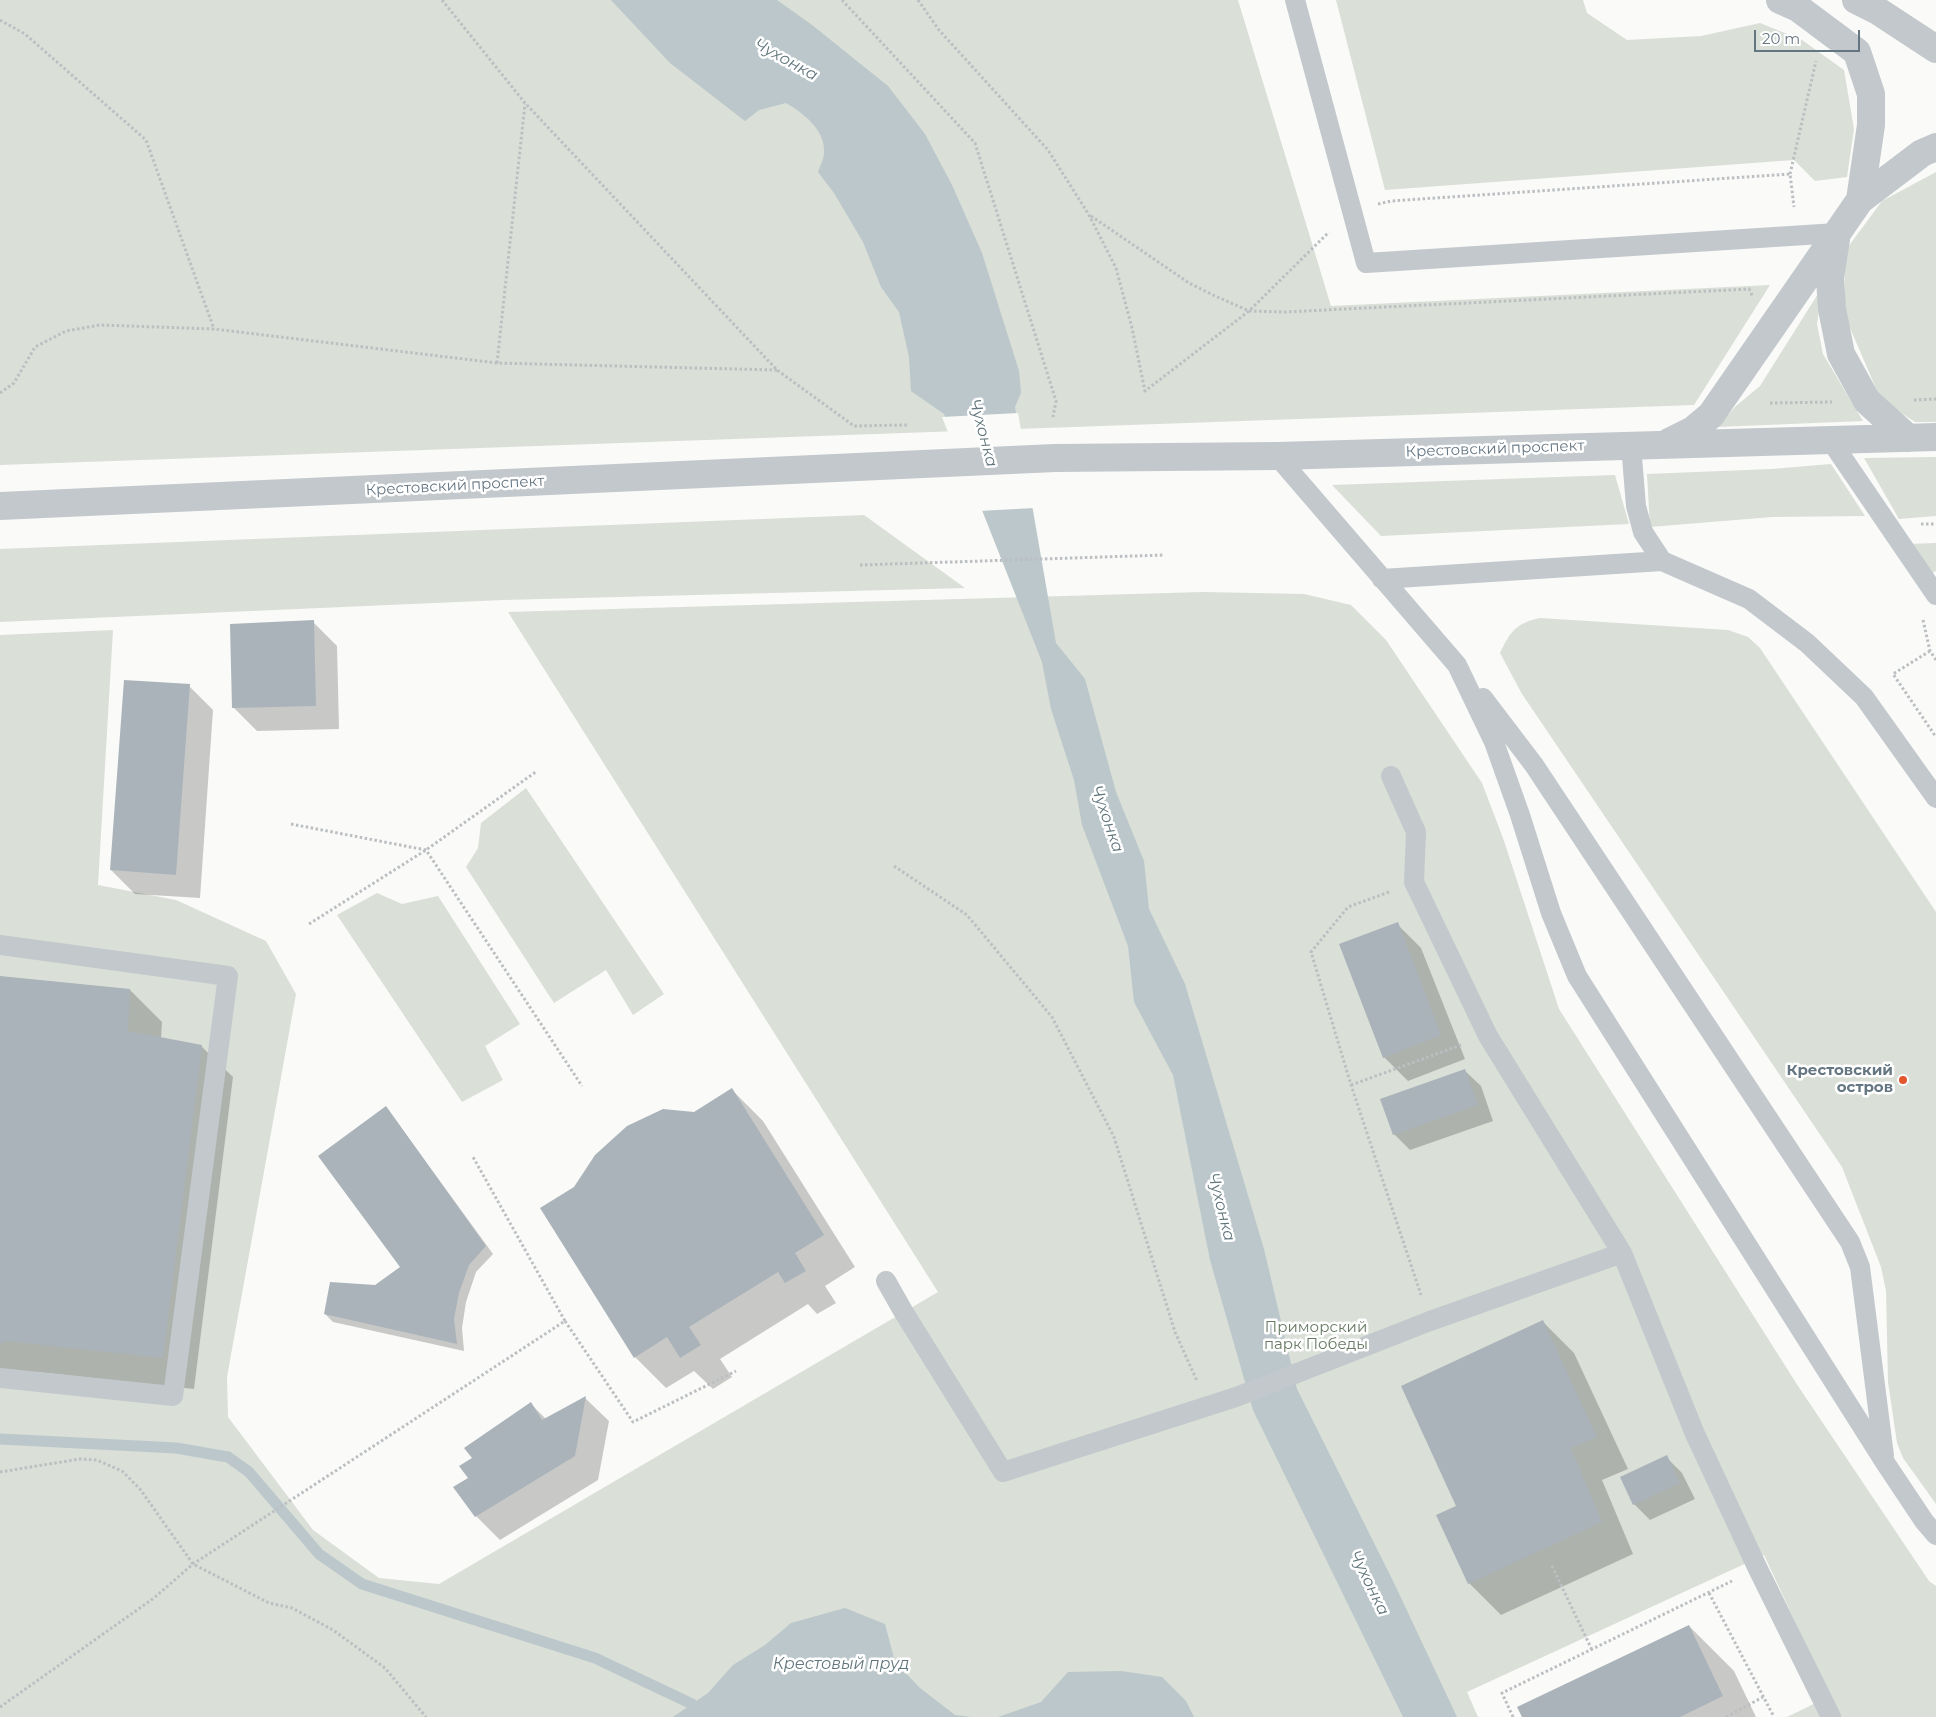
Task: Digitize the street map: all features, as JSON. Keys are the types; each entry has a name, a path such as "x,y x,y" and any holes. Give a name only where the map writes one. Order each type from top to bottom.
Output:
{"street":[{"path":"1856,0 1936,49"},
{"path":"1789,4 1857,52 1871,94 1871,125 1860,200"},
{"path":"1666,444 1693,430 1711,415 1860,200 1922,153 1936,147"},
{"path":"1837,232 1830,278 1832,309 1841,354 1867,401 1908,438"},
{"name":"Крестовский проспект","path":"0,506 1055,458 1277,456 1936,437"}],"lane":[{"path":"1295,0 1366,263 1837,232"},
{"path":"1831,441 1936,595"},
{"path":"1631,445 1636,506 1643,532 1662,561"},
{"path":"1277,456 1457,665 1534,765 1850,1242 1860,1267 1884,1461"},
{"path":"1382,579 1662,561 1749,599 1807,643 1864,697 1936,798"},
{"path":"1457,665 1494,742 1520,815 1551,913 1577,976 1884,1461 1924,1521 1936,1535"},
{"path":"1391,776 1416,832 1414,882 1488,1036 1622,1253 1695,1434 1757,1568 1831,1717"},
{"path":"0,945 228,976 173,1396 0,1378"},
{"path":"886,1281 1003,1472 1208,1407 1430,1321 1622,1253"}],"path":[{"path":"442,0 526,103 776,370 854,426 907,424"},
{"path":"842,0 975,143 1056,401 1053,417"},
{"path":"918,0 939,30 1048,150 1089,215 1116,268 1132,328 1145,391"},
{"path":"0,20 24,34 146,140 214,329"},
{"path":"1790,174 1824,27"},
{"path":"497,363 526,103"},
{"path":"1089,215 1189,283 1249,311 1285,312 1749,290 1754,300"},
{"path":"0,393 14,383 35,347 66,331 100,325 214,329 497,363 776,370"},
{"path":"1770,403 1839,402"},
{"path":"860,565 1164,555"},
{"path":"1936,660 1930,651 1893,674 1936,736"},
{"path":"309,924 426,850 536,771"},
{"path":"291,824 426,850 582,1086"},
{"path":"894,866 967,915 1052,1017 1114,1137 1175,1332 1208,1407"},
{"path":"1414,882 1348,907 1311,952 1351,1085 1430,1321"},
{"path":"1351,1085 1488,1036"},
{"path":"473,1157 565,1321 633,1422 736,1371"},
{"path":"0,1707 154,1598 193,1564 565,1321"},
{"path":"0,1472 80,1459 97,1460 122,1471 140,1489 193,1564 269,1603 292,1608 333,1630 386,1668 426,1717"},
{"path":"1552,1566 1592,1650"},
{"path":"1513,1717 1502,1693 1757,1568"},
{"path":"1709,1593 1774,1717"},
{"path":"1726,1717 1764,1697"}],"green space":[{"path":"0,0 1238,0 1331,306 1770,285 1694,405 0,465"},
{"path":"1336,0 1583,0 1587,13 1627,40 1701,36 1760,23 1802,40 1844,70 1854,129 1847,177 1815,181 1794,160 1385,190"},
{"path":"1936,172 1936,422 1915,422 1881,400 1844,314 1845,251 1882,201"},
{"path":"1823,286 1817,324 1823,354 1863,421 1717,427 1736,406 1760,386"},
{"path":"1936,457 1936,516 1899,519 1864,458"},
{"path":"1831,464 1865,516 1772,517 1650,527 1647,474 1771,469"},
{"path":"1615,475 1629,524 1381,536 1332,485"},
{"path":"864,515 965,588 503,600 0,622 0,549"},
{"path":"1936,543 1936,571 1930,574 1907,544"},
{"name":"Приморский парк Победы","path":"1203,592 1304,594 1351,605 1386,640 1482,783 1503,838 1559,1009 1798,1386 1929,1581 1936,1586 1936,1717 1787,1717 1830,1696 1764,1555 1467,1692 1478,1717 0,1717 0,635 113,630 98,885 176,900 266,941 296,994 227,1377 228,1417 313,1530 379,1578 439,1584 938,1292 508,612"},
{"path":"1540,618 1728,630 1748,637 1760,648 1936,912 1936,1504 1903,1458 1897,1443 1888,1382 1886,1291 1881,1267 1842,1167 1522,694 1500,653 1507,639 1519,626"},
{"path":"526,788 664,994 633,1015 606,970 554,1003 466,867 478,848 481,823"},
{"path":"377,893 402,904 438,896 520,1024 485,1046 503,1080 462,1102 337,915"}],"water":[{"name":"Чухонка","path":"611,0 777,0 812,25 888,86 925,134 952,185 982,253 1019,371 1021,393 1015,407 1056,643 1085,679 1116,792 1144,861 1149,909 1185,984 1264,1249 1297,1389 1394,1583 1457,1717 1403,1717 1253,1410 1210,1260 1173,1075 1134,1002 1128,946 1082,825 1074,780 1051,709 1042,662 944,414 911,391 909,357 899,312 881,287 863,242 834,193 818,172 824,155 824,145 821,137 806,117 786,103 759,110 745,121 670,63"},
{"name":"Крестовый пруд","path":"845,1608 885,1624 895,1662 920,1688 955,1715 972,1717 673,1717 708,1693 733,1665 765,1645 791,1623"},
{"path":"1121,1671 1162,1677 1186,1701 1194,1717 998,1717 1041,1702 1068,1672"}],"pier":[{"path":"1018,413 1035,508 979,511 942,417"}],"building":[{"path":"314,620 316,706 232,708 230,624"},
{"path":"124,680 190,684 176,875 110,870"},
{"path":"1398,922 1441,1035 1383,1058 1339,944"},
{"path":"0,976 130,989 128,1031 202,1045 163,1358 5,1341 0,1344"},
{"path":"1465,1069 1478,1105 1393,1135 1380,1099"},
{"path":"732,1088 824,1235 795,1253 806,1271 785,1283 778,1272 689,1327 701,1345 680,1358 667,1337 634,1358 540,1208 574,1187 595,1155 627,1126 663,1109 694,1112"},
{"path":"386,1106 486,1246 469,1265 459,1293 454,1319 457,1344 324,1314 330,1282 375,1285 400,1267 318,1156"},
{"path":"1543,1320 1597,1437 1571,1448 1602,1522 1468,1584 1436,1515 1456,1506 1401,1386"},
{"path":"586,1396 575,1456 475,1517 453,1487 468,1478 459,1466 472,1458 464,1448 531,1402 542,1420"},
{"path":"1667,1455 1680,1483 1633,1505 1620,1477"},
{"path":"1689,1625 1723,1696 1680,1717 1522,1717 1517,1707"}],"waterway":[{"path":"0,1439 176,1448 228,1457 249,1472 319,1554 362,1584 595,1658 692,1704"}],"place":[{"name":"Крестовский остров","path":"1903,1080"}]}
